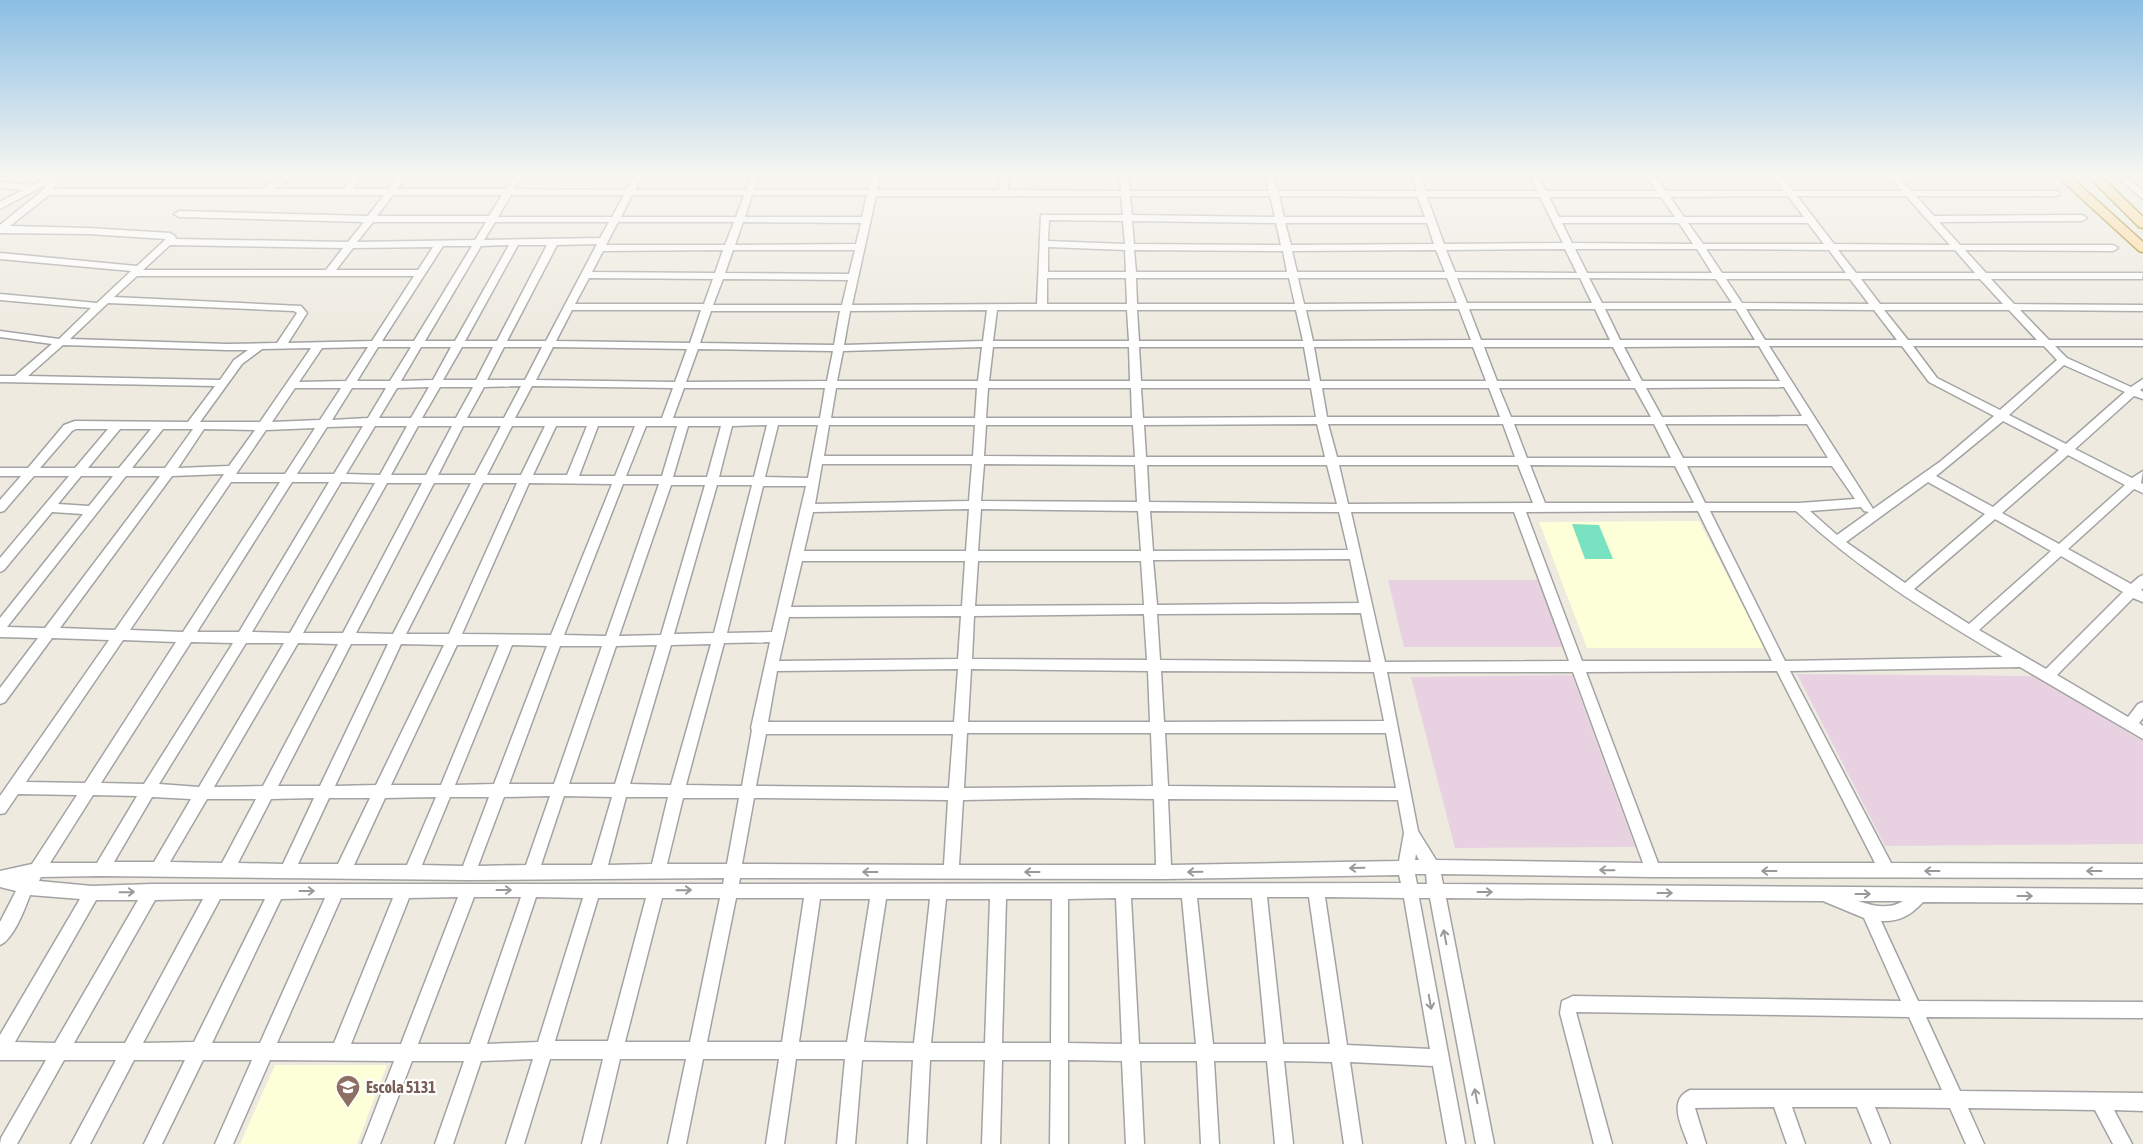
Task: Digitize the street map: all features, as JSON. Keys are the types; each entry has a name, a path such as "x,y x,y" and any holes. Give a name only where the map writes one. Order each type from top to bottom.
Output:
{"main road":[{"path":"2122,229 2143,248"}],"street":[{"path":"9,229 170,236 172,238 61,342 16,380"},
{"path":"329,273 362,229"},
{"path":"101,870 243,637 486,229"},
{"path":"287,871 397,638 478,479 611,229"},
{"path":"666,422 736,229"},
{"path":"676,1144 730,890 758,728 777,637 814,482 846,308 865,229"},
{"path":"1042,305 1044,229"},
{"path":"1128,229 1140,460 1159,726 1164,872"},
{"path":"1282,229 1308,345 1322,421 1355,554 1392,727 1411,833 1406,868 1456,1144"},
{"path":"1433,229 1540,507"},
{"path":"1560,229 1887,872"},
{"path":"1688,229 1788,384 1834,462 1872,514"},
{"path":"1819,229 1934,380 2068,450 2140,483 2058,550 2015,592 1971,630"},
{"path":"1939,229 2063,360 2138,394"},
{"path":"158,869 201,793 294,638 416,423 516,241"},
{"path":"169,242 350,245 554,241 730,247 861,247"},
{"path":"228,869 554,241"},
{"path":"0,937 14,914 26,887 440,243"},
{"path":"1044,244 1129,247 1286,248 1568,246 2113,248"},
{"path":"0,256 137,271 420,273"},
{"path":"587,275 854,277"},
{"path":"1042,275 2142,276"},
{"path":"0,297 103,303 296,308 302,313 281,345"},
{"path":"570,307 992,308 1042,305 1131,307 1737,306 2143,308"},
{"path":"950,872 980,422 992,308"},
{"path":"0,334 61,342 226,347 376,344 550,344 839,348 989,344 2143,343"},
{"path":"0,808 319,345"},
{"path":"0,698 169,472 222,383 238,362 260,346"},
{"path":"226,347 238,362"},
{"path":"1837,542 1872,514 1927,476 2001,416 2063,360"},
{"path":"0,379 222,383"},
{"path":"1906,589 1993,513 2138,394 2143,382"},
{"path":"292,385 529,383 680,385 1788,384"},
{"path":"0,508 71,426 196,427 371,422 1507,422 1810,420"},
{"path":"598,872 620,791 713,481 728,421"},
{"path":"658,871 677,791 719,638 774,421"},
{"path":"343,871 453,639 552,422"},
{"path":"571,480 594,422"},
{"path":"371,1144 468,882 499,791 642,422"},
{"path":"531,872 666,481 684,422"},
{"path":"0,567 117,425"},
{"path":"0,627 159,426"},
{"path":"817,460 1834,462"},
{"path":"0,472 169,472 231,474 289,479 384,478 814,482"},
{"path":"1927,476 2138,594"},
{"path":"808,508 975,505 1344,508 1799,507 1864,504"},
{"path":"1799,507 1837,542 1906,589 2021,662 2143,733"},
{"path":"49,508 94,510"},
{"path":"1518,508 1653,870"},
{"path":"796,556 1355,554"},
{"path":"2048,677 2138,594 2143,580"},
{"path":"783,612 1367,608"},
{"path":"0,632 188,637 610,641 777,637"},
{"path":"412,872 508,640"},
{"path":"771,666 1154,664 1379,667 1781,666 2021,662"},
{"path":"2129,725 2143,708"},
{"path":"758,728 960,726 1392,727"},
{"path":"14,788 148,790 201,793 559,790 956,794 1404,794"},
{"path":"1411,833 1432,867 1485,1144"},
{"path":"0,879 26,887 92,893 152,891 404,892 531,872 1164,872 1432,867 1887,872 2143,871"},
{"path":"0,879 37,870 228,869 412,872 468,882 531,890 813,892 1259,892 1316,890 2143,896"},
{"path":"444,1144 531,890"},
{"path":"515,1144 542,1050 593,890"},
{"path":"1316,890 1353,1144"},
{"path":"7,1144 152,891"},
{"path":"80,1144 216,891"},
{"path":"153,1144 277,891"},
{"path":"224,1144 336,891"},
{"path":"591,1144 656,891"},
{"path":"846,1144 854,1052 879,891"},
{"path":"1059,1144 1060,891"},
{"path":"1123,891 1135,1144"},
{"path":"1189,891 1205,1053 1210,1144"},
{"path":"339,1052 404,892"},
{"path":"775,1144 813,892"},
{"path":"917,1144 922,1052 939,892"},
{"path":"991,1144 998,892"},
{"path":"1259,892 1284,1144"},
{"path":"92,893 0,1050 58,1052 474,1053 542,1050 697,1050 994,1053 1339,1053 1440,1058"},
{"path":"1822,894 1869,912 1896,913 1907,908 1918,895"},
{"path":"1869,912 1975,1144"},
{"path":"1603,1144 1568,1013 1568,1007 1573,1004 2143,1010"},
{"path":"1862,1098 1881,1144"},
{"path":"1697,1144 1686,1110 1686,1103 1690,1099 1862,1098 2143,1102"},
{"path":"1780,1099 1796,1144"},
{"path":"2100,1102 2124,1144"}],"shaded area":[{"path":"1699,521 1765,648 1587,648 1539,522"},
{"path":"1388,580 1540,580 1564,647 1404,647"},
{"path":"1797,674 2034,676 2143,741 2143,844 1885,846"},
{"path":"1572,675 1635,847 1455,848 1411,677"},
{"path":"275,1065 387,1065 357,1144 240,1144"}],"green space":[{"path":"1572,524 1599,525 1613,559 1585,559"}],"place":[{"name":"Escola 5131","path":"348,1108"}]}
